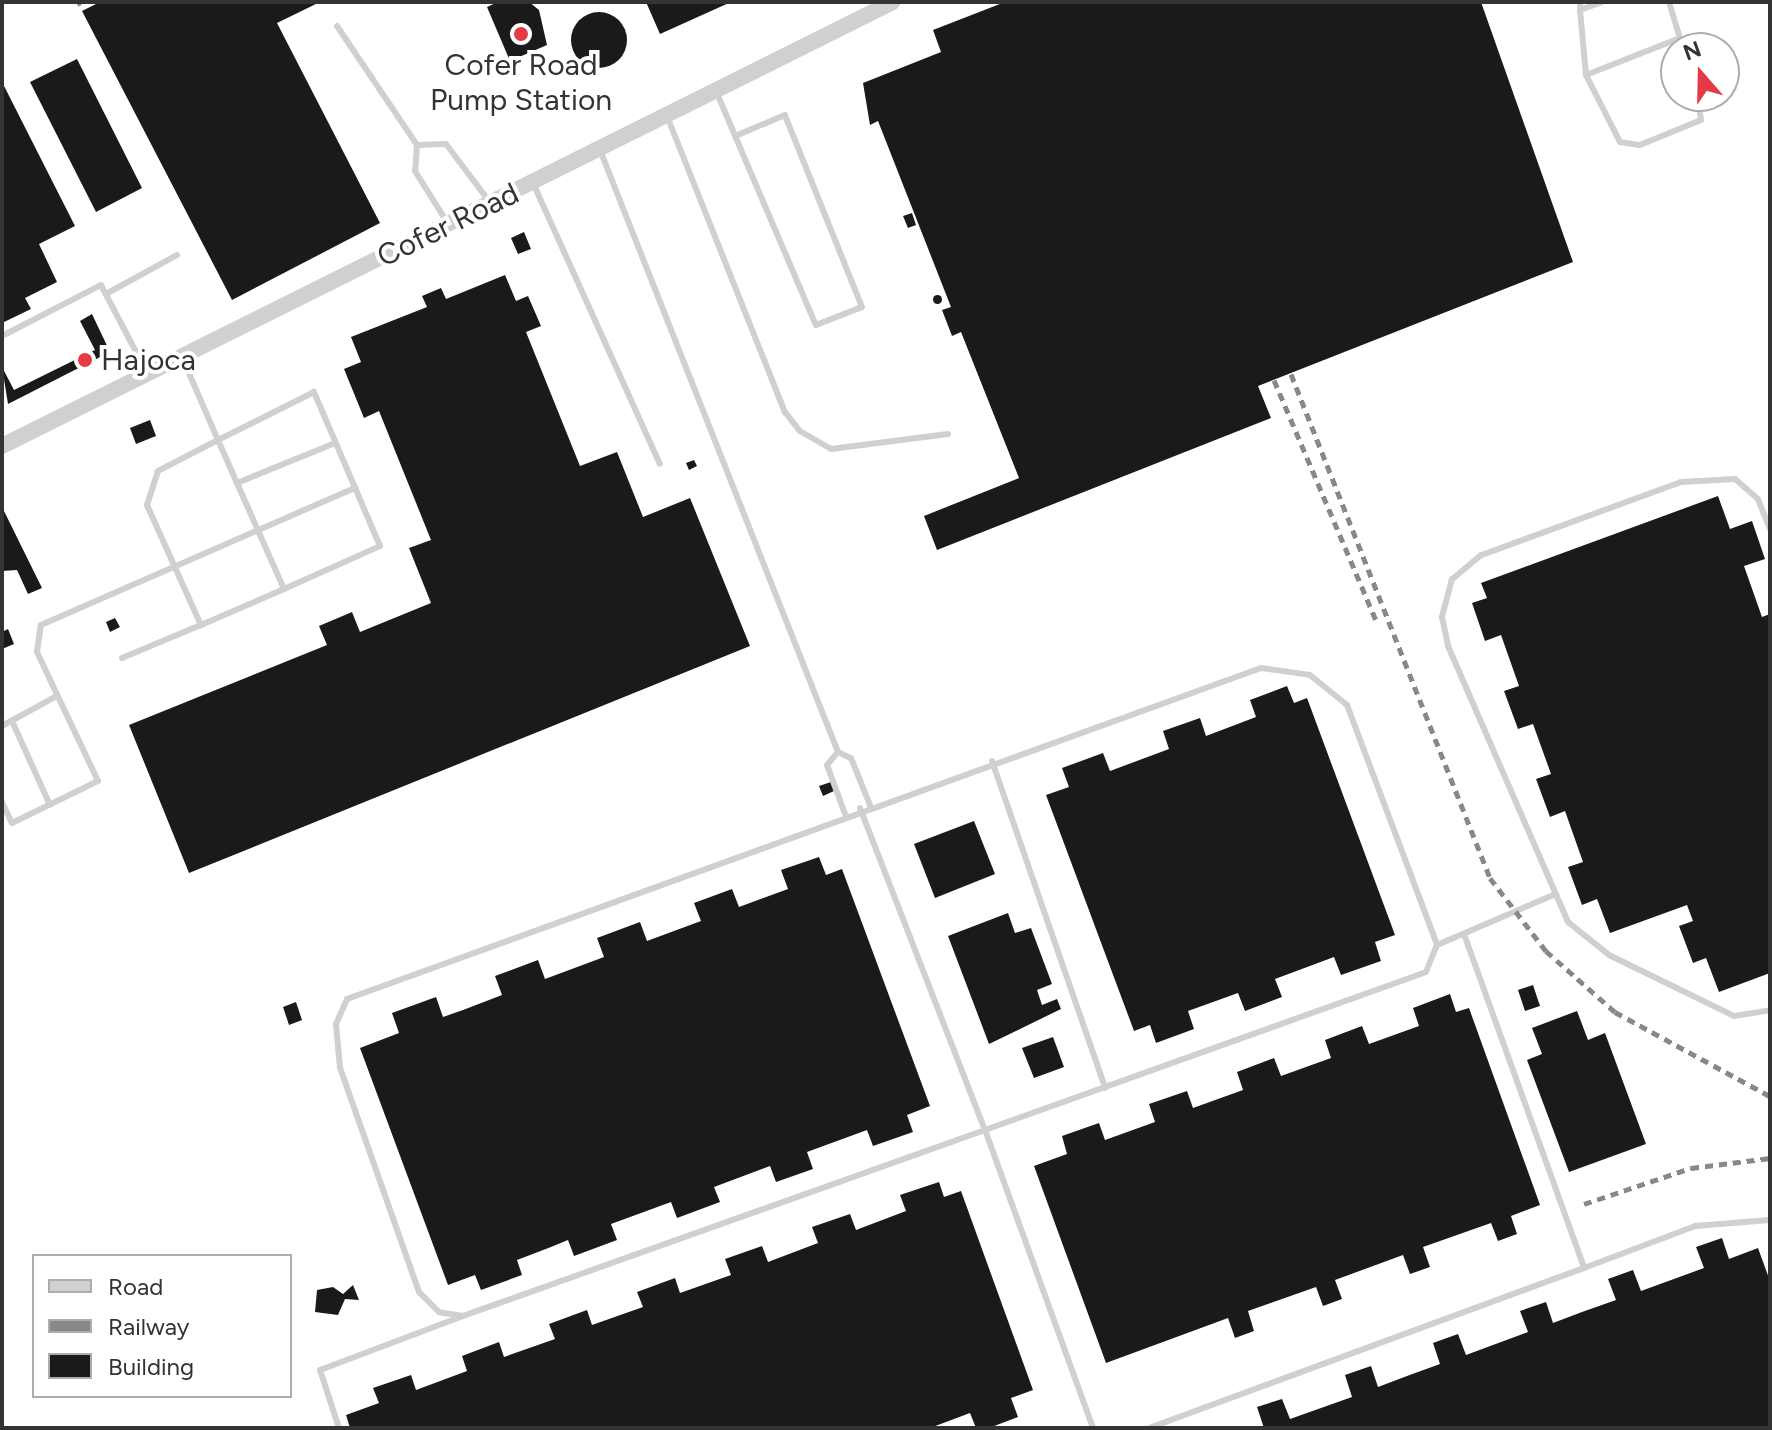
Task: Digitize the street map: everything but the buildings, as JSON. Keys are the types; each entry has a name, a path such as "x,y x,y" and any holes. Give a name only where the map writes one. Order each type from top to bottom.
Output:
{"street":[{"name":"Cofer Road","path":"2,446 600,150 887,3"}],"lane":[{"path":"1602,2 1580,6 1586,75 1620,142 1640,145 1701,120 1700,112"},
{"path":"1669,2 1678,32"},
{"path":"337,26 417,145 415,171 449,225"},
{"path":"1586,75 1660,46"},
{"path":"716,91 735,136 816,325 862,307 785,115 735,136"},
{"path":"667,116 785,412 800,431 831,449 948,434"},
{"path":"417,145 446,144 491,204"},
{"path":"600,150 838,752 851,758 870,805"},
{"path":"533,183 660,464"},
{"path":"106,294 177,255"},
{"path":"2,336 101,285 147,374"},
{"path":"182,357 284,589"},
{"path":"122,658 201,625 284,589 380,546 314,392 158,471 147,505 201,625"},
{"path":"237,483 335,443"},
{"path":"1770,529 1748,486 1708,476 1481,555 1452,579 1442,617 1448,646 1553,895 1568,922 1621,961 1734,1016 1770,1010"},
{"path":"2,802 12,823 98,781 55,697 37,652 41,625 173,563 355,488"},
{"path":"339,1428 320,1370 1426,972 1437,945 1347,705 1310,675 1243,671 860,808 347,999 334,1047 419,1292 439,1312 463,1316"},
{"path":"2,726 55,697"},
{"path":"12,721 50,805"},
{"path":"838,752 827,765 845,814"},
{"path":"992,761 1105,1088"},
{"path":"860,808 985,1130 1093,1428"},
{"path":"1437,945 1553,895"},
{"path":"1464,934 1584,1268"},
{"path":"1149,1428 1695,1226 1770,1220"}],"railway":[{"path":"77,4 81,2"},
{"path":"1291,374 1490,878 1546,951 1615,1012 1770,1096"},
{"path":"1274,380 1376,620"},
{"path":"1584,1204 1691,1168 1770,1158"}],"place":[{"name":"Cofer Road Pump Station","path":"521,34"},
{"name":"Hajoca","path":"85,360"}]}
